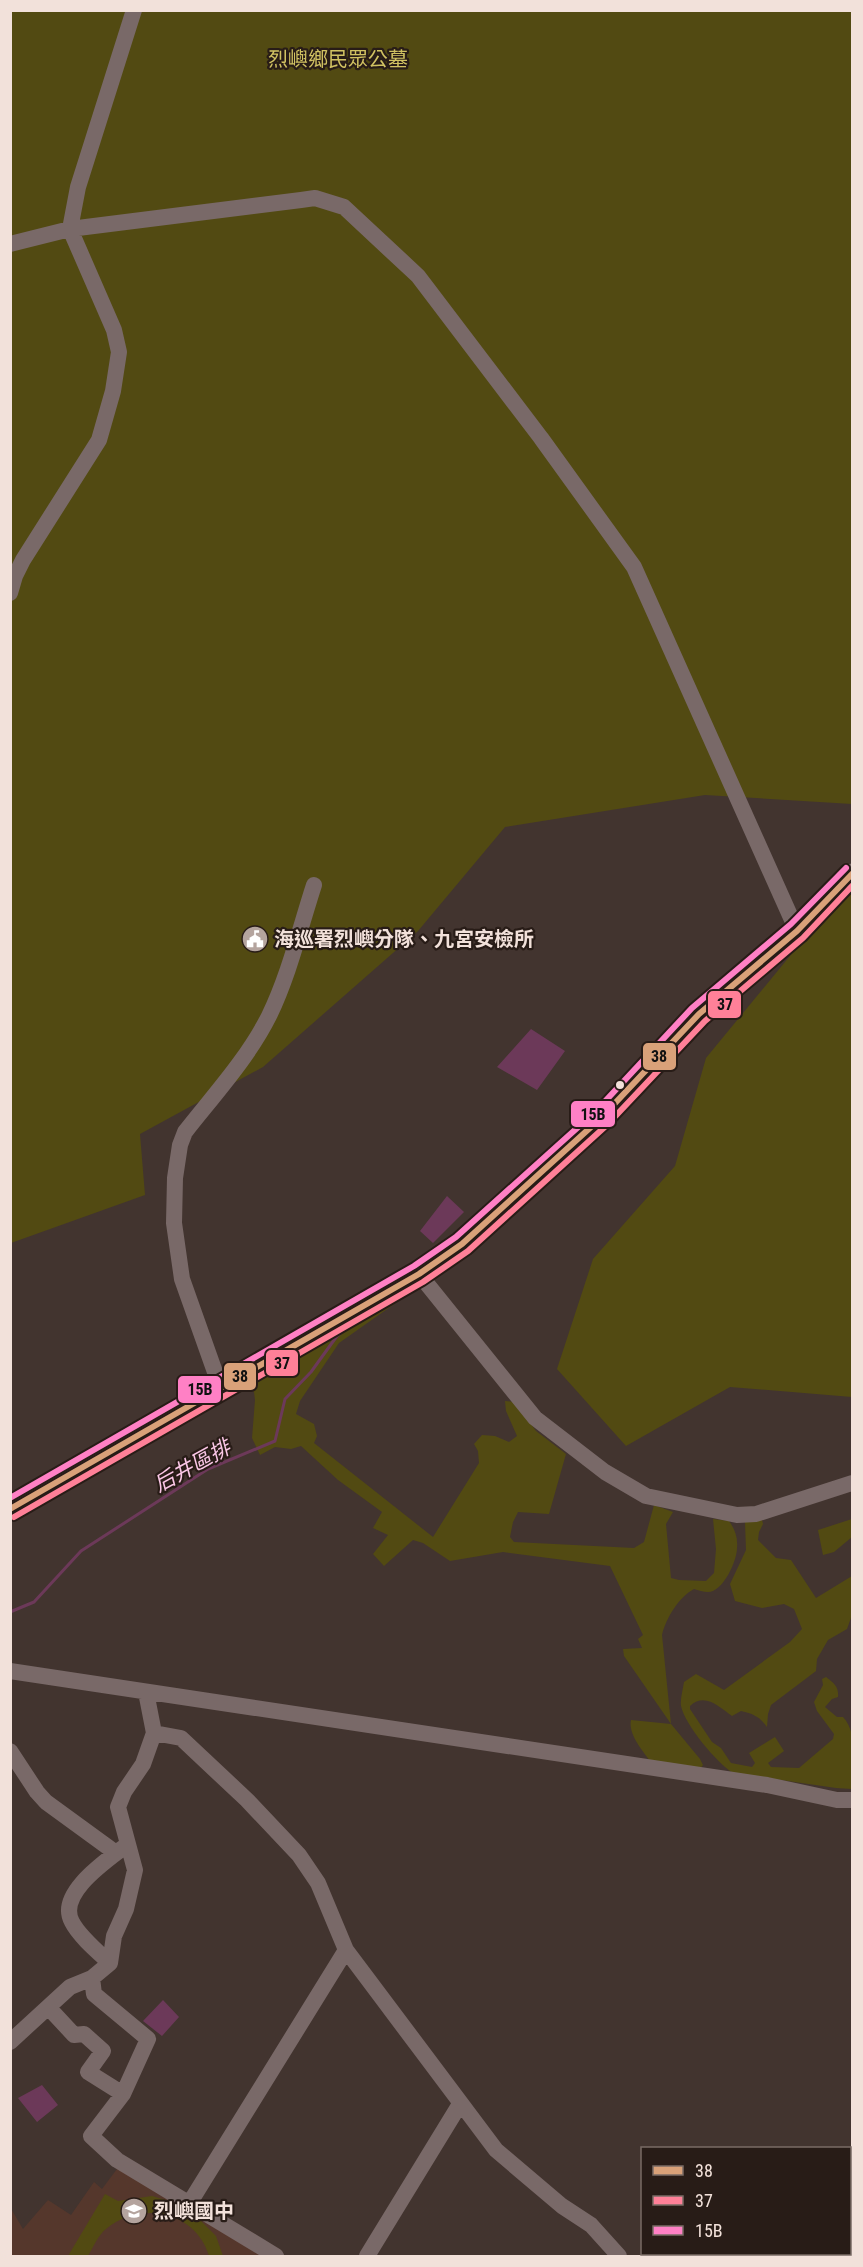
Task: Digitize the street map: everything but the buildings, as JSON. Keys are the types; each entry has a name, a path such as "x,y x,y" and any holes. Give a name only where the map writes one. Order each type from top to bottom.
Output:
{"main road":[{"path":"10,1509 419,1274 471,1236 602,1117 699,1014 797,931 852,874"}],"street":[{"path":"10,593 23,560 99,440 112,391 119,352 106,308 70,229 78,187 134,10"},
{"path":"10,244 70,229 315,198 344,207 418,276 541,438 634,567 797,931"},
{"path":"221,1389 182,1279 174,1223 175,1178 180,1145 185,1132 244,1055 269,1016 314,885"},
{"path":"419,1274 535,1418 605,1472 646,1496 684,1506 746,1515 756,1514 852,1483"},
{"path":"10,1671 767,1785 837,1800 852,1800"},
{"path":"10,2042 70,1987 92,1978 110,1963 114,1936 126,1909 135,1870 122,1849 118,1807 124,1792 143,1764 154,1733 146,1692"},
{"path":"154,1733 181,1738 247,1800 298,1855 318,1883 346,1950 496,2150 562,2206 591,2225 619,2256"},
{"path":"10,1751 46,1802 122,1849"},
{"path":"110,1963 71,1921 68,1907 78,1886 122,1849"},
{"path":"189,2204 346,1950"},
{"path":"92,1978 94,1994 148,2039 123,2094 91,2136 117,2160 276,2256"},
{"path":"48,2007 74,2036 84,2034 104,2050 88,2072 123,2094"},
{"path":"367,2256 460,2104"}],"shaded area":[{"path":"531,1029 565,1051 537,1090 497,1067"},
{"path":"447,1196 464,1212 433,1243 420,1231"},
{"path":"163,2000 179,2017 162,2036 143,2021"},
{"path":"42,2085 58,2105 37,2122 18,2098"},
{"name":"烈嶼國中","path":"120,2165 262,2253 260,2256 11,2256 10,2207 23,2229 48,2200 71,2215 94,2182 102,2189"}],"green space":[{"name":"烈嶼鄉民眾公墓","path":"10,11 852,11 852,804 705,795 505,827 418,931 263,1067 140,1134 145,1195 11,1243"},
{"path":"852,885 852,1397 730,1387 626,1446 557,1369 593,1259 675,1166 706,1058 822,917"},
{"path":"413,1286 417,1288 339,1343 300,1401 296,1414 314,1424 317,1436 314,1443 433,1537 479,1463 478,1451 474,1444 482,1435 495,1436 509,1442 517,1436 506,1411 505,1401 515,1402 536,1431 566,1454 549,1514 518,1512 510,1537 514,1542 634,1548 644,1542 654,1505 673,1512 666,1524 671,1578 706,1581 714,1573 716,1549 713,1519 729,1521 736,1534 737,1544 735,1560 724,1582 714,1591 694,1589 683,1597 670,1615 662,1635 671,1724 624,1656 623,1649 642,1648 638,1639 643,1635 610,1566 503,1552 450,1561 423,1543 413,1540 384,1566 373,1554 388,1535 373,1528 382,1512 338,1480 301,1446 291,1449 275,1447 260,1455 252,1438 254,1392 244,1386"},
{"path":"852,1519 852,1537 834,1552 823,1555 818,1530"},
{"path":"762,1520 758,1540 776,1558 791,1560 816,1598 852,1576 852,1615 847,1629 828,1640 817,1659 816,1671 771,1705 767,1727 753,1715 741,1711 732,1716 712,1702 701,1700 690,1706 690,1709 712,1742 721,1748 731,1763 752,1767 755,1763 749,1753 775,1737 784,1751 768,1763 771,1767 799,1768 833,1739 834,1734 817,1711 814,1702 823,1685 822,1679 826,1677 838,1690 838,1697 832,1699 825,1707 837,1717 843,1717 851,1732 854,1751 852,1789 733,1773 702,1743 681,1706 684,1682 696,1674 724,1690 790,1642 802,1629 794,1609 784,1604 762,1608 735,1601 730,1584 746,1550 745,1522"},
{"path":"631,1720 671,1724 700,1759 703,1765 700,1769 650,1761 636,1742"},
{"path":"105,2194 118,2201 152,2196 186,2206 216,2236 223,2256 209,2256 202,2241 180,2220 150,2213 120,2220 106,2229 88,2256 68,2256"}],"waterway":[{"name":"后井區排","path":"10,1612 34,1602 81,1551 208,1469 275,1441 285,1399 311,1372 337,1336 349,1326"}],"transit line":[{"name":"15B","path":"10,1498 414,1266 456,1237 596,1111 692,1008 791,924 846,868"},
{"name":"38","path":"10,1509 419,1274 462,1244 602,1117 699,1014 797,931 852,874"},
{"name":"37","path":"14,1517 423,1282 468,1251 608,1124 705,1021 803,938 852,886"}],"place":[{"name":"海巡署烈嶼分隊、九宮安檢所","path":"255,939"},
{"name":"烈嶼國中","path":"134,2211"}]}
